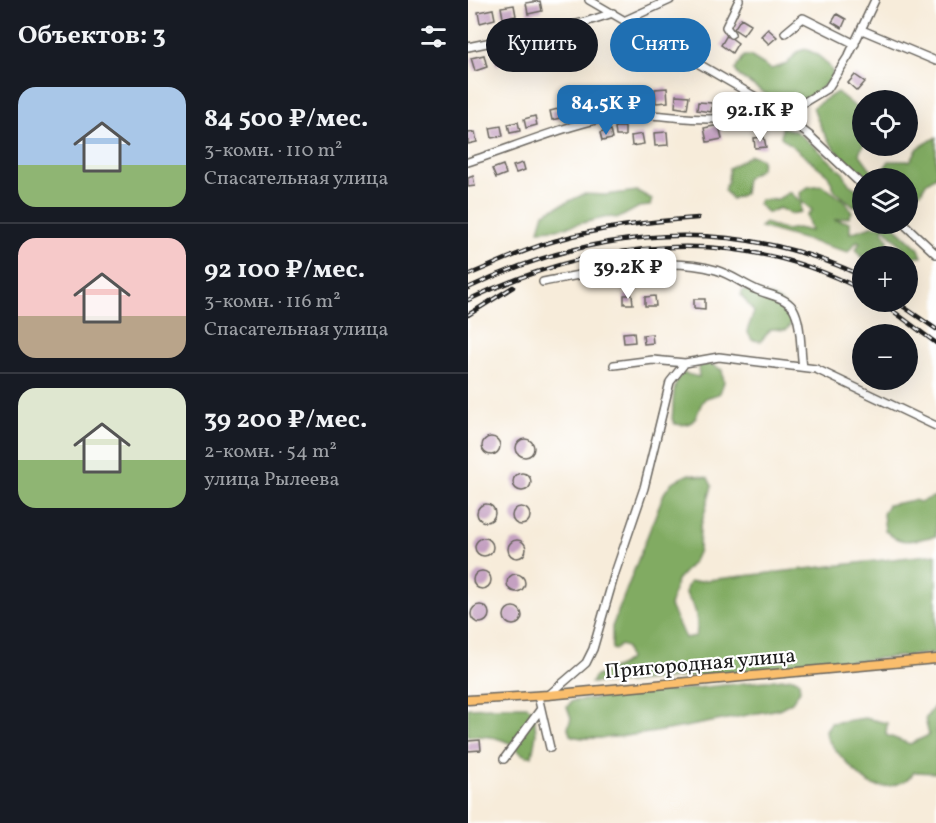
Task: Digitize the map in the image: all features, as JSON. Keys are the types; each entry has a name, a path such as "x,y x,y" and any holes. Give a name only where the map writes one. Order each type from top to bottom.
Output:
{"main road":[{"name":"Пригородная улица","path":"468,700 538,696 936,659"}],"street":[{"path":"589,0 622,18"},
{"path":"630,18 670,0"},
{"path":"731,34 726,27 739,0"},
{"path":"783,115 828,88 855,44 875,0"},
{"path":"468,47 582,23 613,13"},
{"path":"785,33 803,18 855,44"},
{"path":"862,30 936,61"},
{"path":"711,70 783,115 852,176"},
{"path":"468,162 609,117 720,118 747,113 766,103"},
{"path":"915,234 936,254"},
{"path":"543,282 607,270 643,267 686,266 719,271 740,283 785,300 793,308 797,318 802,367"},
{"path":"614,365 653,360 685,363 719,357 802,367 826,373 936,426"},
{"path":"548,695 586,663 593,649 615,573 644,488 670,382 685,363"},
{"path":"538,696 550,748"},
{"path":"504,759 540,710"}],"green space":[{"path":"805,49 822,59 829,66 833,75 817,92 802,101 787,104 780,102 739,76 735,70 744,56 750,56 771,69 787,64 797,52"},
{"path":"837,92 852,104 852,156 861,156 870,168 854,168 833,146 822,129 813,107"},
{"path":"782,127 795,131 843,173 852,186 852,204 835,191 828,175 781,137"},
{"path":"936,137 936,176 926,183 921,192 918,193 918,168 884,168 889,161 910,161 913,156 918,156 918,148"},
{"path":"751,155 762,159 761,168 746,179 744,194 732,199 724,190 728,181 729,168"},
{"path":"822,185 846,202 852,212 849,217 834,220 850,222 850,233 885,234 887,246 858,246 860,242 857,241 848,252 760,227 765,223 786,230 797,228 811,231 807,216 812,210 801,201 800,193 808,187"},
{"path":"637,191 652,199 650,206 639,207 619,218 608,217 557,229 539,230 544,213 584,194 606,195"},
{"path":"790,192 801,202 801,212 790,214 779,208 768,213 758,204 760,200 778,199"},
{"path":"890,234 903,234 916,246 902,246"},
{"path":"743,290 771,296 788,307 792,314 792,322 786,330 771,329 761,341 752,340 747,331 754,312 741,295"},
{"path":"709,363 722,370 724,382 720,393 706,398 690,423 675,424 672,419 676,382 683,373 699,377 698,367"},
{"path":"689,474 708,478 712,486 700,529 699,550 694,561 677,580 670,606 685,638 696,636 697,629 695,610 686,593 690,582 936,554 936,653 624,683 591,683 594,677 629,659 626,647 620,645 615,650 612,649 612,627 664,493 672,482"},
{"path":"936,496 936,536 903,541 891,536 885,530 883,514 888,505 914,500 920,502"},
{"path":"793,678 799,681 800,690 792,702 779,709 671,730 609,738 585,738 570,735 568,728 571,718 567,707 572,701"},
{"path":"936,704 936,773 914,772 900,783 875,786 854,770 827,738 826,730 831,723 865,718 887,723 886,735 910,744 929,735 925,719"},
{"path":"527,706 534,711 536,734 532,756 521,754 510,744 498,739 468,736 468,708"}],"building":[{"path":"540,1 542,11 528,14 526,3"},
{"path":"514,5 516,16 503,18 501,7"},
{"path":"493,9 495,18 486,18 486,21 480,23 478,12"},
{"path":"837,14 846,19 842,28 832,22"},
{"path":"741,18 751,24 743,35 734,29"},
{"path":"768,29 777,37 769,44 761,36"},
{"path":"727,35 738,43 732,53 721,45"},
{"path":"484,55 486,67 475,71 471,58"},
{"path":"855,75 865,82 858,90 848,83"},
{"path":"667,88 668,102 656,103 655,89"},
{"path":"634,89 645,89 645,100 634,100"},
{"path":"595,93 597,104 585,106 583,95"},
{"path":"613,93 614,103 603,104 602,94"},
{"path":"618,94 628,94 629,103 619,104"},
{"path":"676,95 689,96 687,109 675,107"},
{"path":"698,102 712,103 711,112 697,110"},
{"path":"562,108 564,117 552,120 550,111"},
{"path":"535,116 537,125 526,128 524,119"},
{"path":"518,122 520,131 510,133 508,124"},
{"path":"719,125 722,139 707,142 704,128"},
{"path":"501,126 503,136 492,138 490,128"},
{"path":"615,127 625,127 625,136 616,136"},
{"path":"610,130 612,139 602,141 600,133"},
{"path":"475,132 477,142 468,144 468,133"},
{"path":"667,132 668,145 655,146 654,133"},
{"path":"642,134 644,144 632,146 631,136"},
{"path":"764,137 766,147 755,148 754,138"},
{"path":"523,163 525,170 516,173 513,166"},
{"path":"503,165 506,174 496,178 492,169"},
{"path":"473,176 475,186 468,187 468,178"},
{"path":"624,295 632,295 633,304 624,304"},
{"path":"655,296 656,306 645,306 645,297"},
{"path":"694,299 705,299 705,309 694,308"},
{"path":"634,332 635,342 624,343 623,333"},
{"path":"652,334 653,343 644,344 643,335"},
{"path":"487,437 495,437 500,442 498,453 487,455 482,450 482,442"},
{"path":"521,439 529,439 534,444 532,455 521,457 516,452 516,444"},
{"path":"518,473 526,473 531,478 529,489 518,491 513,486 513,478"},
{"path":"482,504 490,504 495,509 493,520 482,522 477,517 477,509"},
{"path":"517,507 525,507 530,512 528,523 517,525 512,520 512,512"},
{"path":"480,538 488,538 493,543 491,554 480,556 475,551 475,543"},
{"path":"513,540 521,540 526,545 524,556 513,558 508,553 508,545"},
{"path":"478,571 486,571 491,576 489,587 478,589 473,584 473,576"},
{"path":"512,574 520,574 525,579 523,590 512,592 507,587 507,579"},
{"path":"476,605 484,605 489,610 487,621 476,623 471,618 471,610"},
{"path":"509,607 517,607 522,612 520,623 509,625 504,620 504,612"},
{"path":"480,740 481,750 468,751 468,741"}],"railway":[{"path":"468,275 535,247 575,235 627,225 698,218"},
{"path":"468,288 516,267 565,252 614,241 664,236 714,237 764,244 813,256 852,272"},
{"path":"468,300 516,280 564,264 614,253 664,247 714,248 764,255 814,269 852,286"},
{"path":"468,315 513,287"},
{"path":"894,312 936,343"},
{"path":"911,312 936,329"}]}
